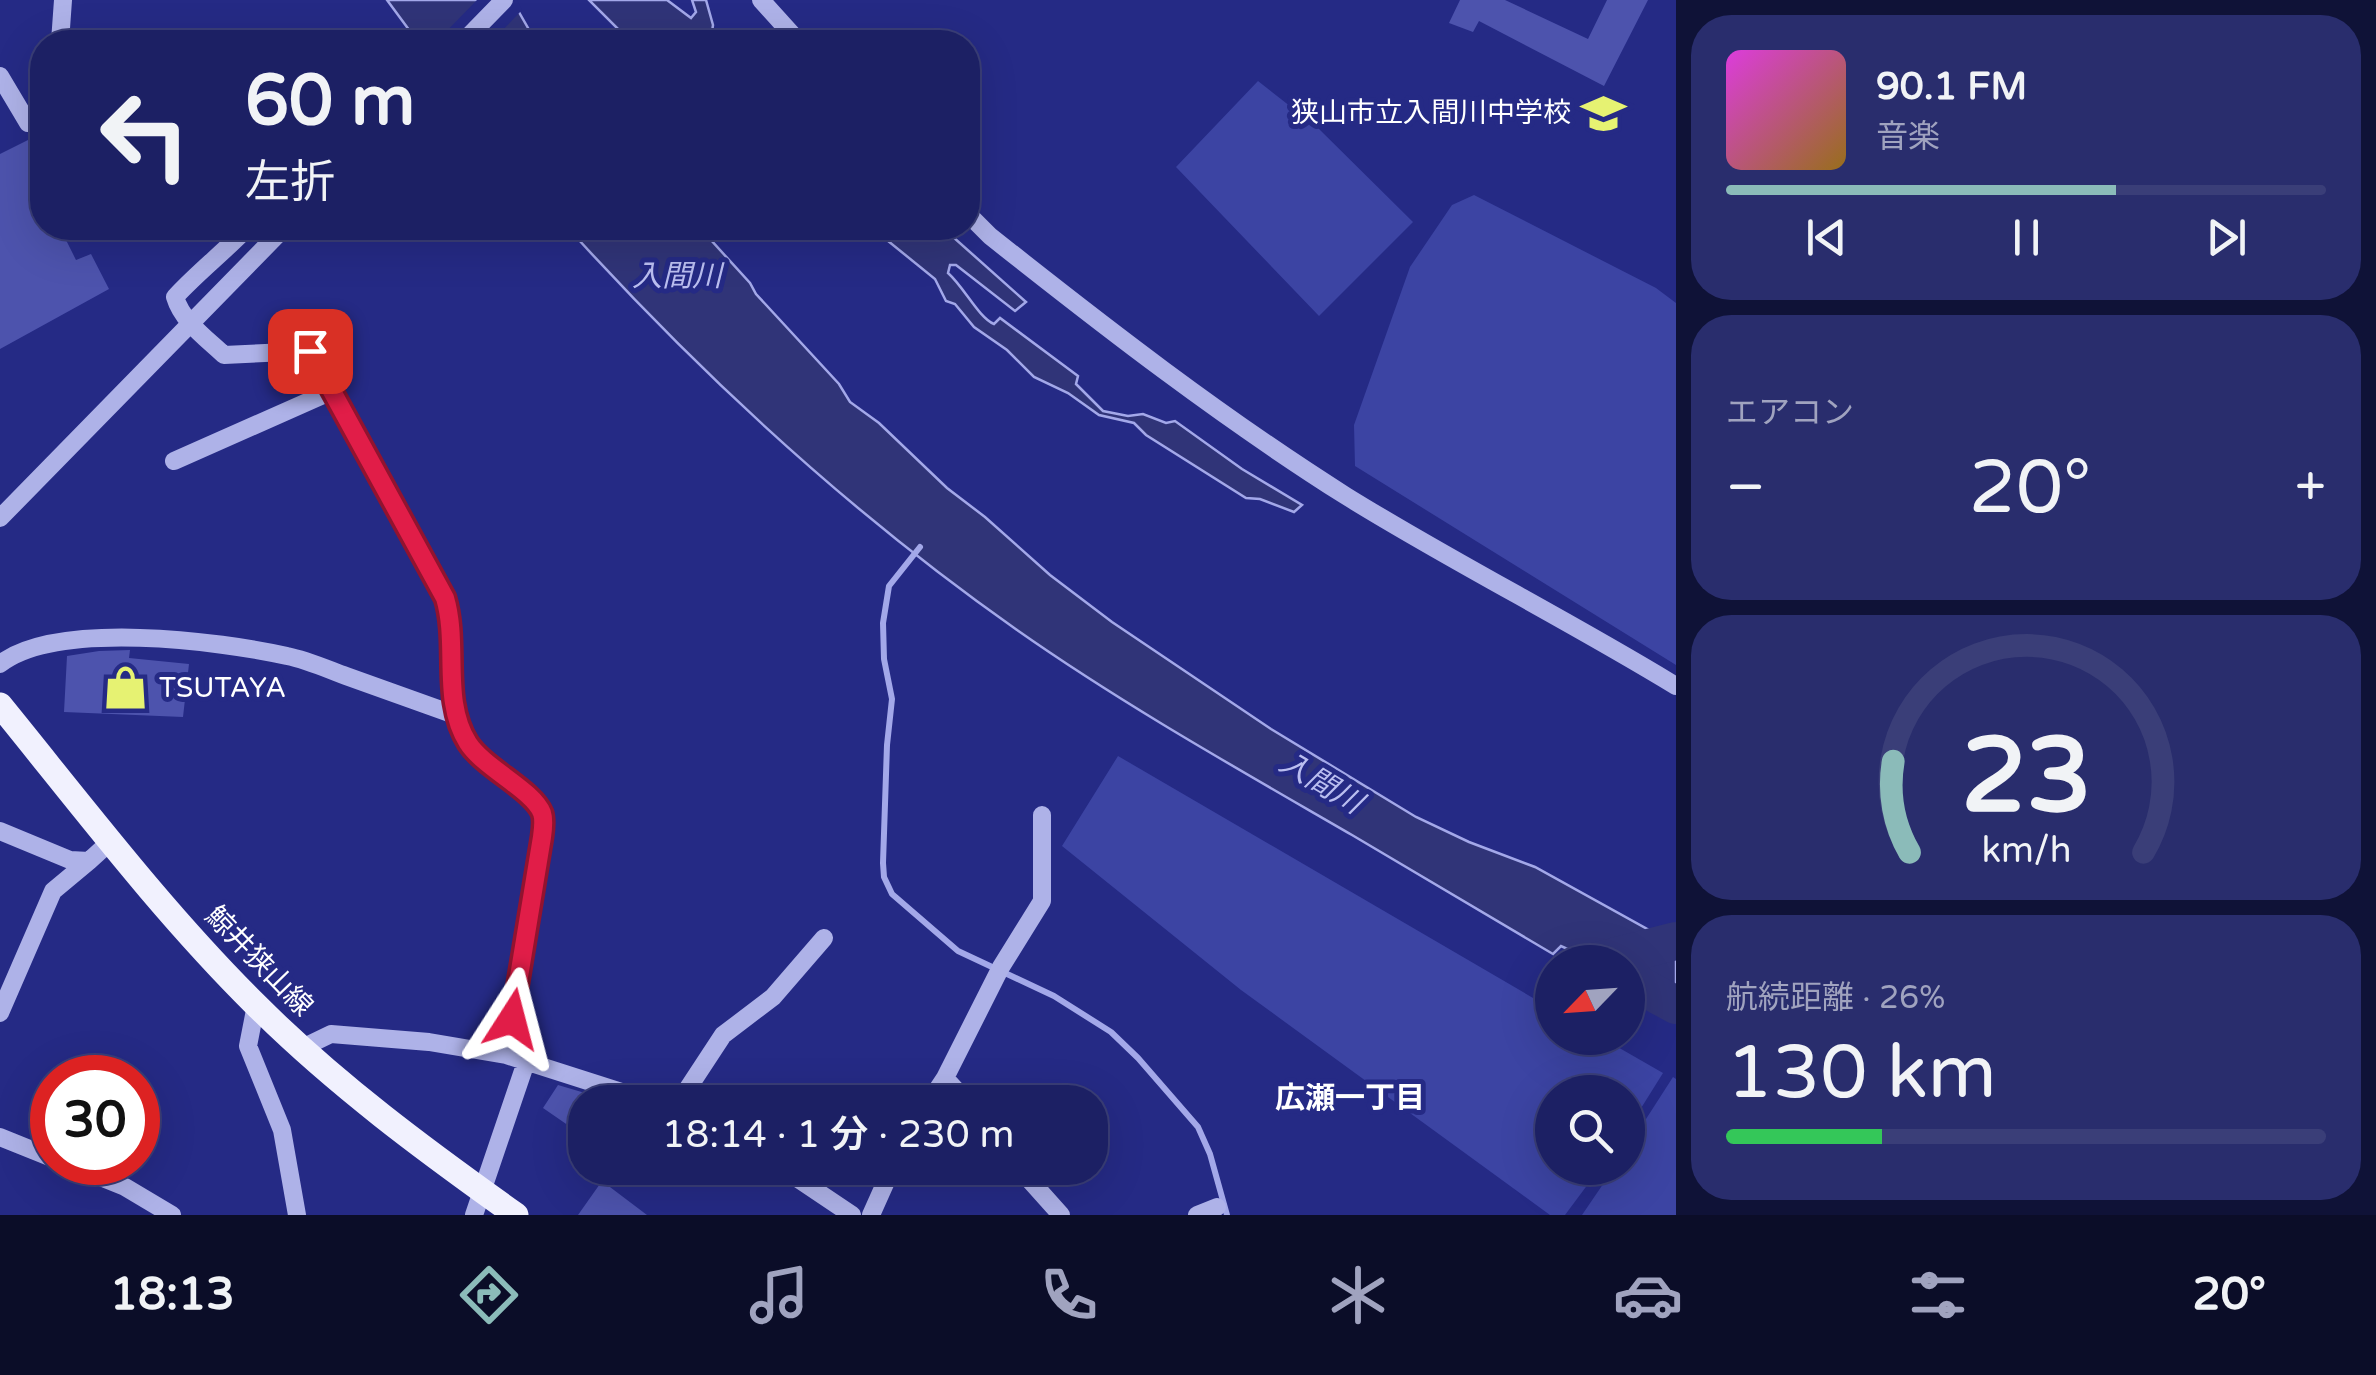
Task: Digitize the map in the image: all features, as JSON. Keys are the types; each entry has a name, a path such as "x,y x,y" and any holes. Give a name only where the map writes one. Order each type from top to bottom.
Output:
{"main road":[{"name":"鯨井狭山線","path":"0,705 111,841 256,1005 479,1204 516,1215"}],"street":[{"path":"61,30 63,0"},
{"path":"475,30 504,0"},
{"path":"761,0 788,30"},
{"path":"2,84 30,123"},
{"path":"980,226 1147,362 1248,432 1350,498 1676,686"},
{"path":"234,240 175,296 191,324 224,355 310,351 445,598 451,617 455,715 469,745 543,814 506,1055"},
{"path":"0,518 272,240"},
{"path":"174,461 332,391"},
{"path":"0,664 12,655 53,644 101,638 190,642 290,656 455,715"},
{"path":"940,1085 999,971 1042,901 1042,815"},
{"path":"0,832 70,860 89,861"},
{"path":"0,1013 52,891 111,841"},
{"path":"690,1085 724,1035 773,997 824,938"},
{"path":"256,1005 248,1046 282,1130 297,1215"},
{"path":"302,1048 331,1034 429,1042 506,1055 599,1085"},
{"path":"479,1204 526,1062"},
{"path":"945,1078 951,1085"},
{"path":"0,1138 30,1150"},
{"path":"120,1185 172,1215"},
{"path":"807,1185 852,1215"},
{"path":"871,1215 884,1185"},
{"path":"1034,1185 1061,1215"},
{"path":"1197,1215 1217,1207"}],"shaded area":[{"path":"1258,81 1318,128 1413,222 1319,316 1176,167"},
{"path":"1474,195 1656,288 1676,303 1676,665 1355,466 1354,425 1410,267 1452,205"},
{"path":"1118,756 1535,999 1535,1055 1632,1055 1663,1073 1645,1102 1645,1075 1535,1075 1535,1185 1587,1185 1565,1215 1550,1215 1241,990 1062,846"},
{"path":"1673,1077 1676,1079 1676,1215 1582,1215 1602,1185 1645,1185 1645,1121"}],"water":[{"path":"387,0 512,0 529,30 409,30"},
{"path":"589,0 667,0 691,18 696,12 692,0 706,0 713,25 712,30 619,30"},
{"name":"入間川","path":"579,240 711,240 839,384 850,402 879,423 947,488 1050,575 1112,622 1271,729 1416,817 1535,867 1676,945 1676,1007 1645,987 1645,945 1538,945 1182,736 1017,630 838,491 672,337"},
{"path":"887,240 956,240 1026,302 1015,311 956,265 950,265 948,273 983,315 994,324 1000,318 1078,376 1076,384 1103,411 1128,416 1143,414 1166,423 1175,421 1242,469 1302,505 1294,512 1246,498 1146,435 1134,423 1099,415 1068,393 1034,377 1007,350 974,327 955,304 946,301 935,279"}],"pier":[{"path":"477,0 517,0 522,10 503,30 448,30"}],"building":[{"path":"1460,0 1505,0 1588,39 1607,0 1648,0 1604,86 1479,21 1473,32 1449,23"},
{"path":"30,139 30,240 66,240 76,260 91,254 109,289 0,349 0,154"},
{"name":"TSUTAYA","path":"130,650 129,658 189,664 183,717 64,712 67,656"},
{"path":"558,1085 568,1088 568,1125 543,1108"},
{"path":"599,1185 607,1185 647,1215 578,1215"}],"waterway":[{"path":"920,547 889,586 883,623 884,659 892,699 884,877 892,894 958,951 1054,996 1111,1032 1138,1058 1198,1127 1227,1215"},
{"path":"1645,949 1676,941"},
{"name":"入間川","path":"1645,988 1676,1005"}],"place":[{"name":"狭山市立入間川中学校","path":"1604,113"},
{"name":"TSUTAYA","path":"126,688"}],"district":[{"name":"広瀬一丁目","path":"1350,1098"}],"route":[{"path":"310,351 445,598 451,617 455,715 469,745 543,814 512,1019"}]}
